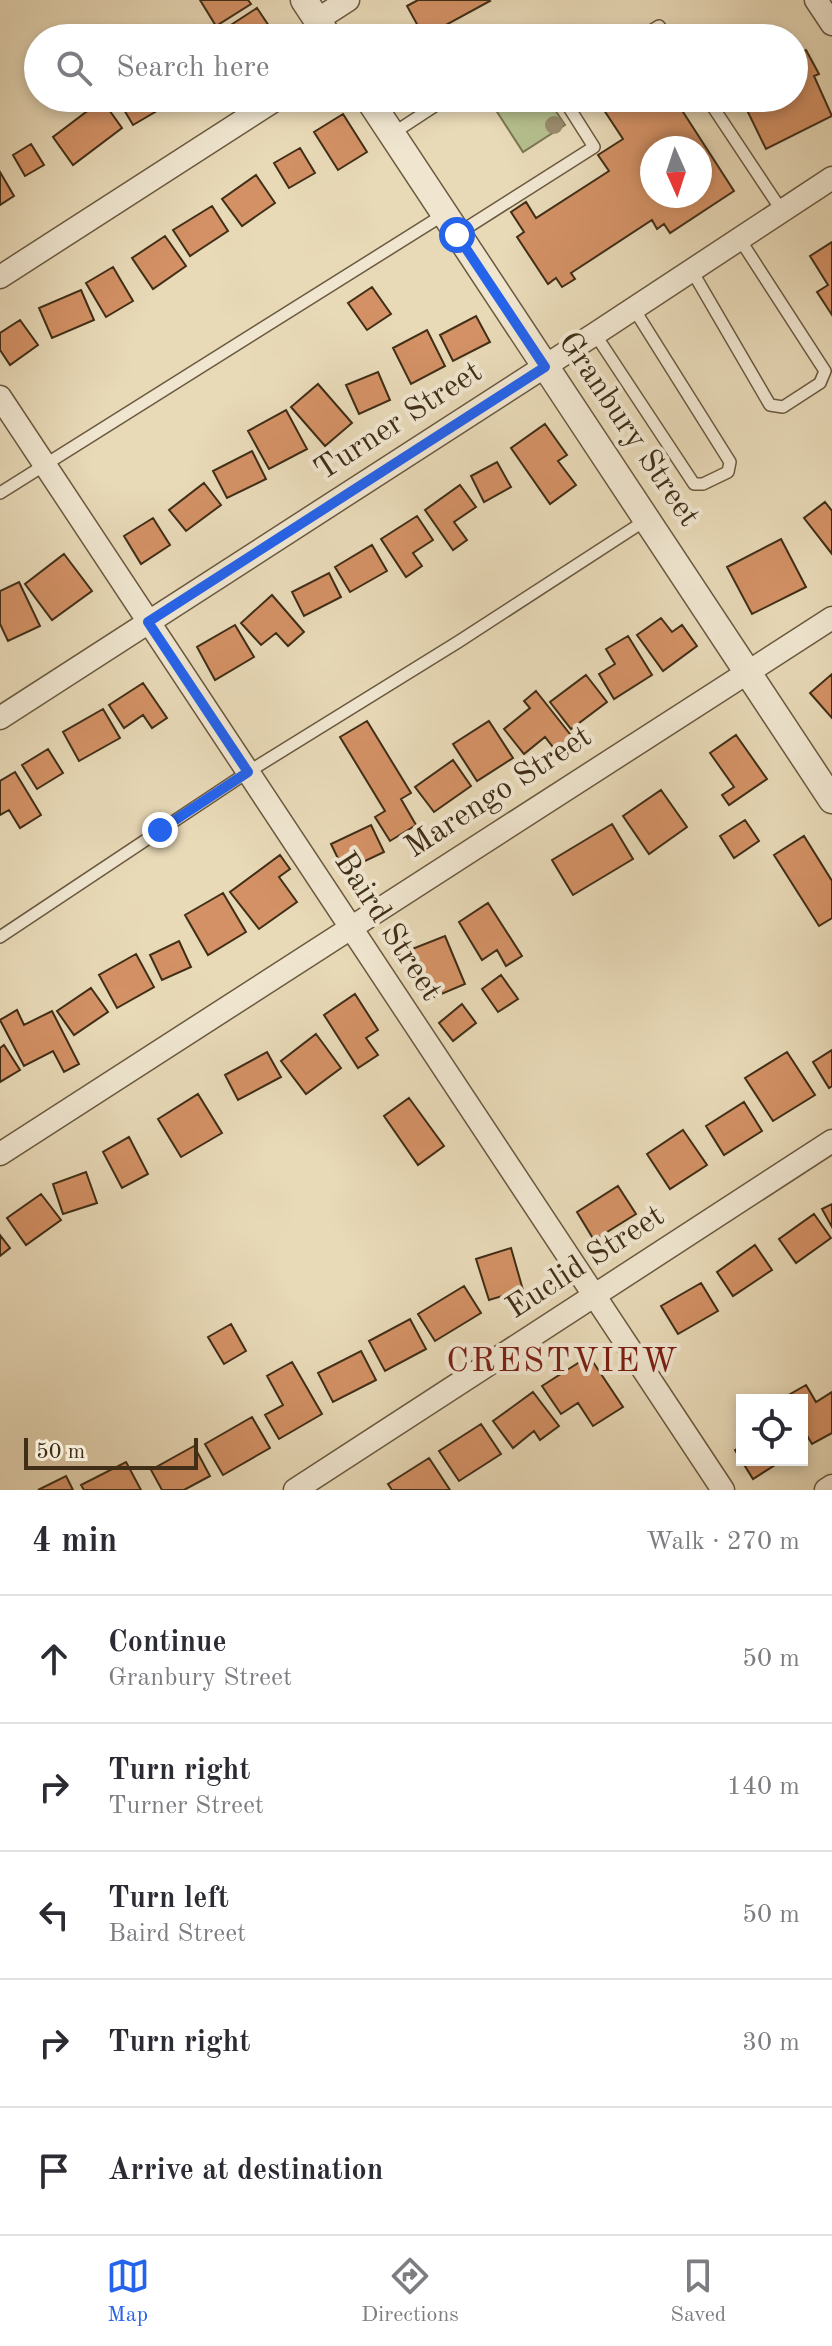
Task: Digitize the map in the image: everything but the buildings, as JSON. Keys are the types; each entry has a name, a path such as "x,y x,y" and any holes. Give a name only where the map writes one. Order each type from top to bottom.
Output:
{"street":[{"path":"317,19 348,0"},
{"path":"816,0 832,24"},
{"path":"0,277 256,112"},
{"name":"Granbury Street","path":"377,112 832,800"},
{"name":"Turner Street","path":"0,718 832,178"},
{"name":"Baird Street","path":"0,397 723,1490"},
{"name":"Marengo Street","path":"0,1154 832,618"},
{"name":"Euclid Street","path":"295,1490 832,1141"},
{"path":"826,1490 832,1486"}],"lane":[{"path":"392,134 426,112"},
{"path":"0,493 450,225 594,147 572,112"},
{"path":"716,112 782,211"},
{"path":"692,271 770,405 783,407 820,383 825,371 739,238"},
{"path":"595,334 694,484 703,484 728,472 730,462 634,309"},
{"path":"0,937 248,772 647,520"}],"green space":[{"path":"497,112 556,112 565,125 523,152"}],"district":[{"name":"CRESTVIEW","path":"563,1362"}],"route":[{"path":"160,830 248,772 148,622 545,367 457,235"}]}
